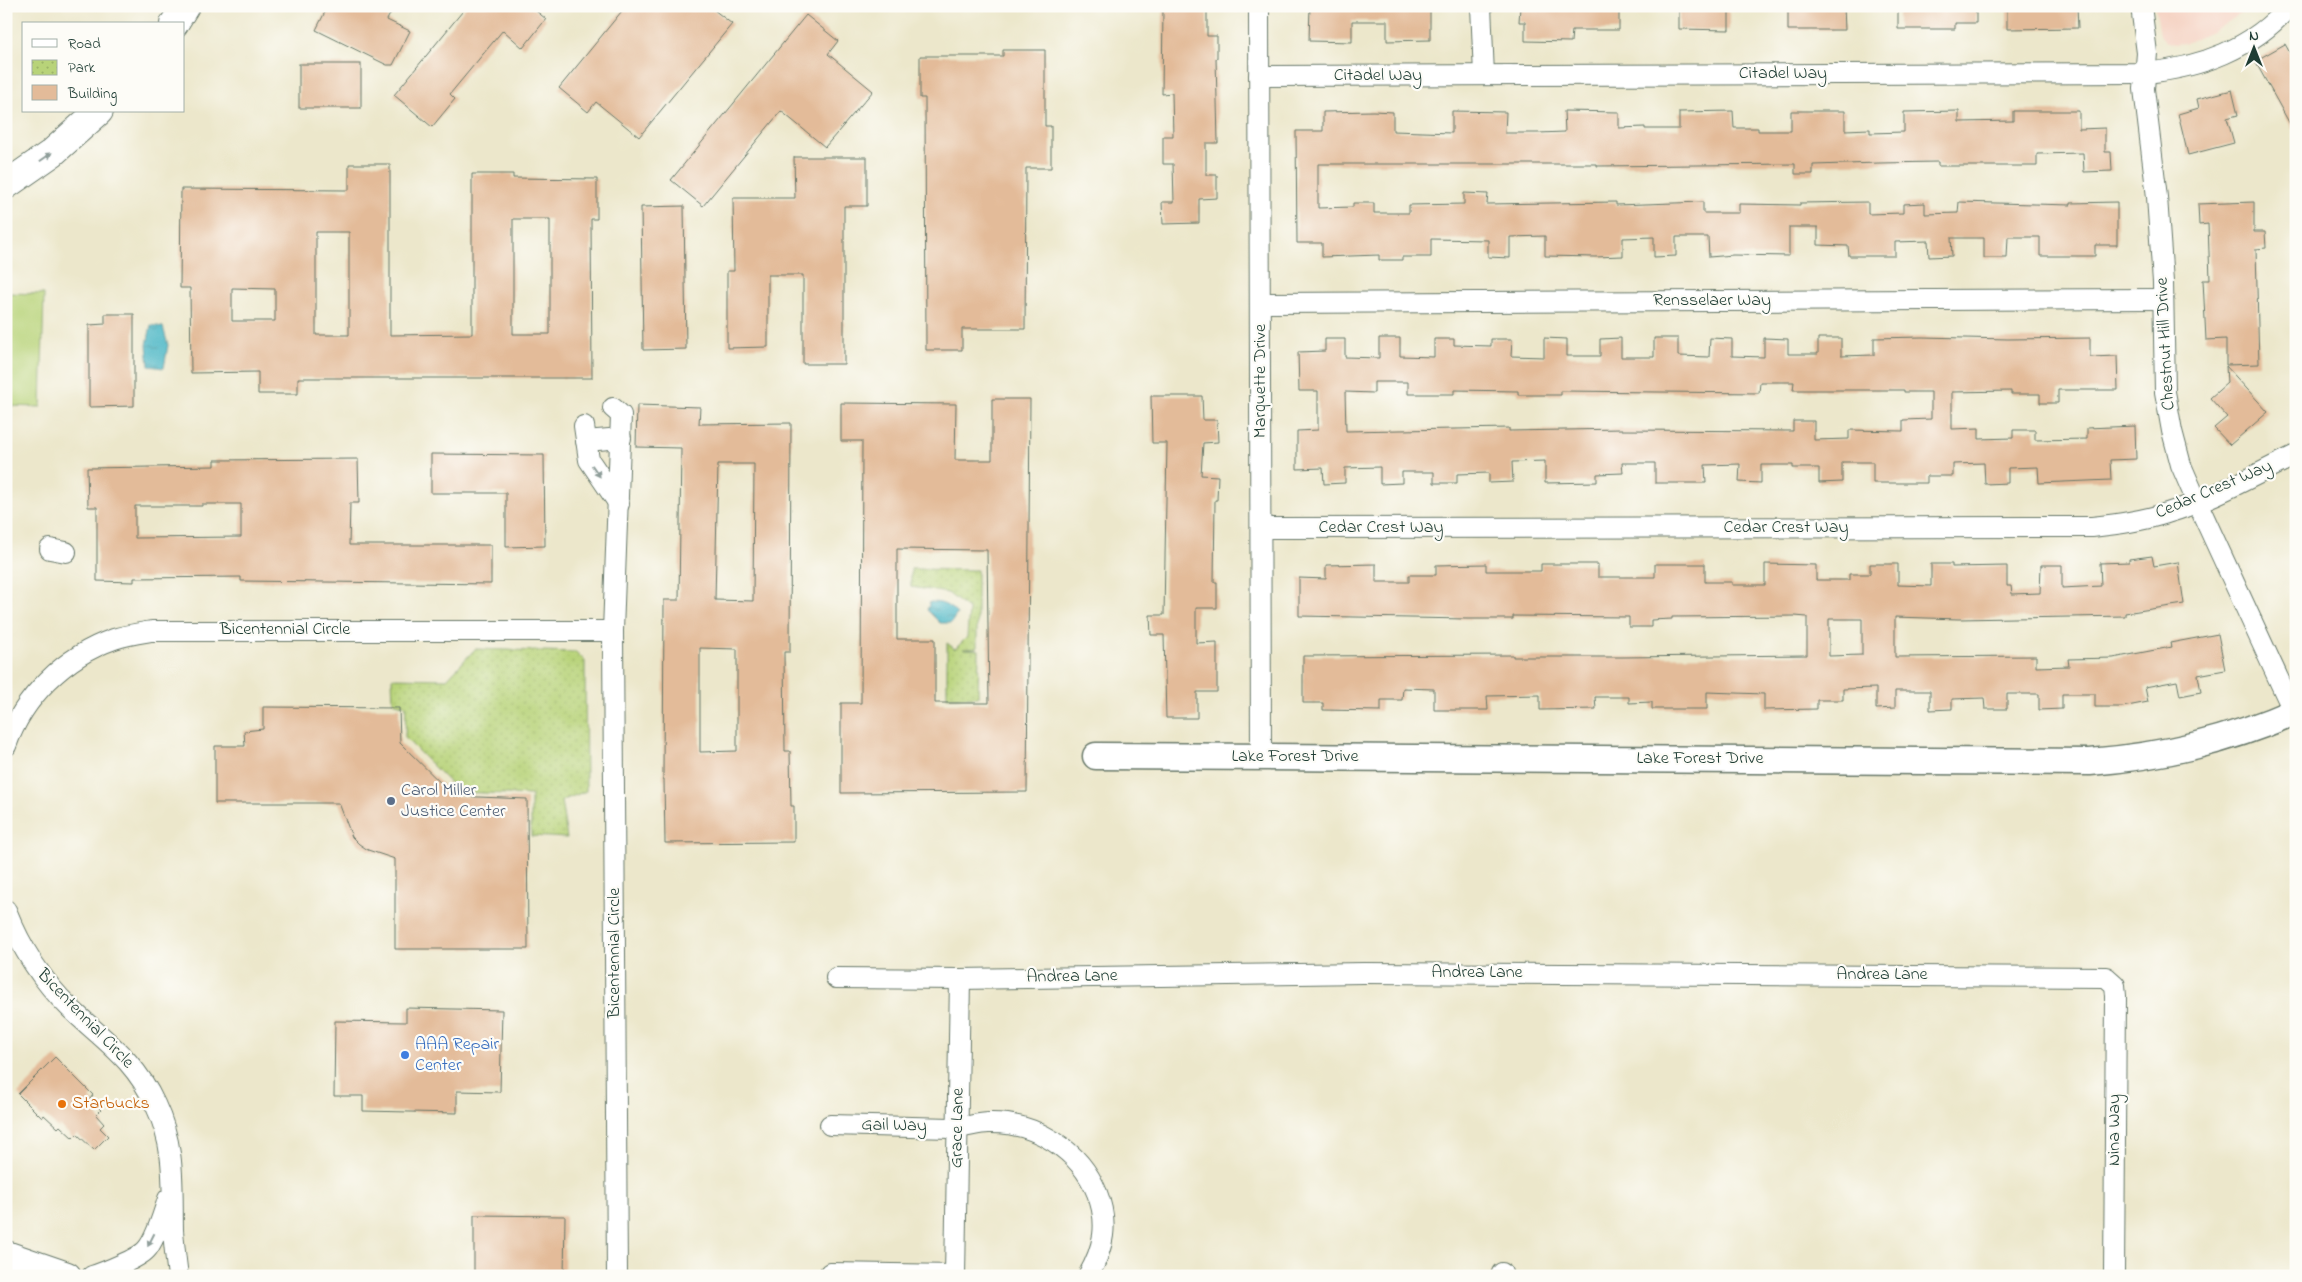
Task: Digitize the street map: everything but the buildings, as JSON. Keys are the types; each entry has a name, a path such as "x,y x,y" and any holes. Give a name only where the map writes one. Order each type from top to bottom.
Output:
{"main road":[{"path":"175,22 185,6"},
{"path":"6,185 52,153 98,112"},
{"path":"6,1255 66,1276"}],"street":[{"name":"Marquette Drive","path":"1259,6 1262,756"},
{"path":"1481,6 1484,75"},
{"name":"Chestnut Hill Drive","path":"2141,6 2146,53 2144,89 2157,197 2163,300 2165,392 2172,431 2181,465 2197,502 2295,714"},
{"name":"Citadel Way","path":"1259,76 2146,72 2172,70 2202,62 2234,49 2261,32 2289,6"},
{"name":"Rensselaer Way","path":"1260,303 2163,300"},
{"name":"Bicentennial Circle","path":"612,408 622,415 613,631 617,1276"},
{"path":"619,504 589,460 585,433 621,438"},
{"name":"Cedar Crest Way","path":"1262,528 2092,527 2128,523 2168,513 2197,502 2296,455"},
{"name":"Bicentennial Circle","path":"6,746 24,710 45,683 61,668 95,647 115,638 152,630 613,631"},
{"name":"Lake Forest Drive","path":"1096,756 2090,762 2136,758 2180,750 2233,736 2295,714"},
{"name":"Bicentennial Circle","path":"6,910 20,943 47,983 70,1008 118,1049 142,1079 162,1120 170,1150 174,1178 173,1231 178,1276"},
{"name":"Andrea Lane","path":"836,978 960,979 1364,973 2085,976 2106,977 2114,985"},
{"name":"Grace Lane","path":"955,1276 960,979"},
{"name":"Nina Way","path":"2114,985 2116,996 2114,1276"},
{"name":"Gail Way","path":"830,1125 958,1128 989,1122 1020,1126 1049,1137 1074,1156 1092,1181 1104,1210 1104,1236 1097,1261 1088,1276"},
{"path":"92,1276 103,1273 146,1250 162,1218 174,1178"},
{"path":"830,1273 955,1276"}],"shaded area":[{"path":"2155,6 2252,6 2216,30 2186,43 2174,44 2165,41 2160,35"}],"green space":[{"path":"6,293 44,294 41,407 6,406"},
{"path":"911,569 977,570 977,648 963,649 979,650 978,697 947,697 947,643 955,649 967,637 969,610 948,593 911,587"},
{"path":"475,649 576,652 585,661 586,791 561,801 567,838 531,836 531,795 459,792 405,738 406,706 393,702 392,678 447,679"}],"water":[{"path":"151,325 163,327 168,345 164,368 149,366 147,345"},
{"path":"930,602 948,606 957,614 951,623 940,623 927,610"}],"place":[{"name":"Carol Miller Justice Center","path":"391,801"},
{"name":"AAA Repair Center","path":"405,1055"},
{"name":"Starbucks","path":"62,1104"}]}
